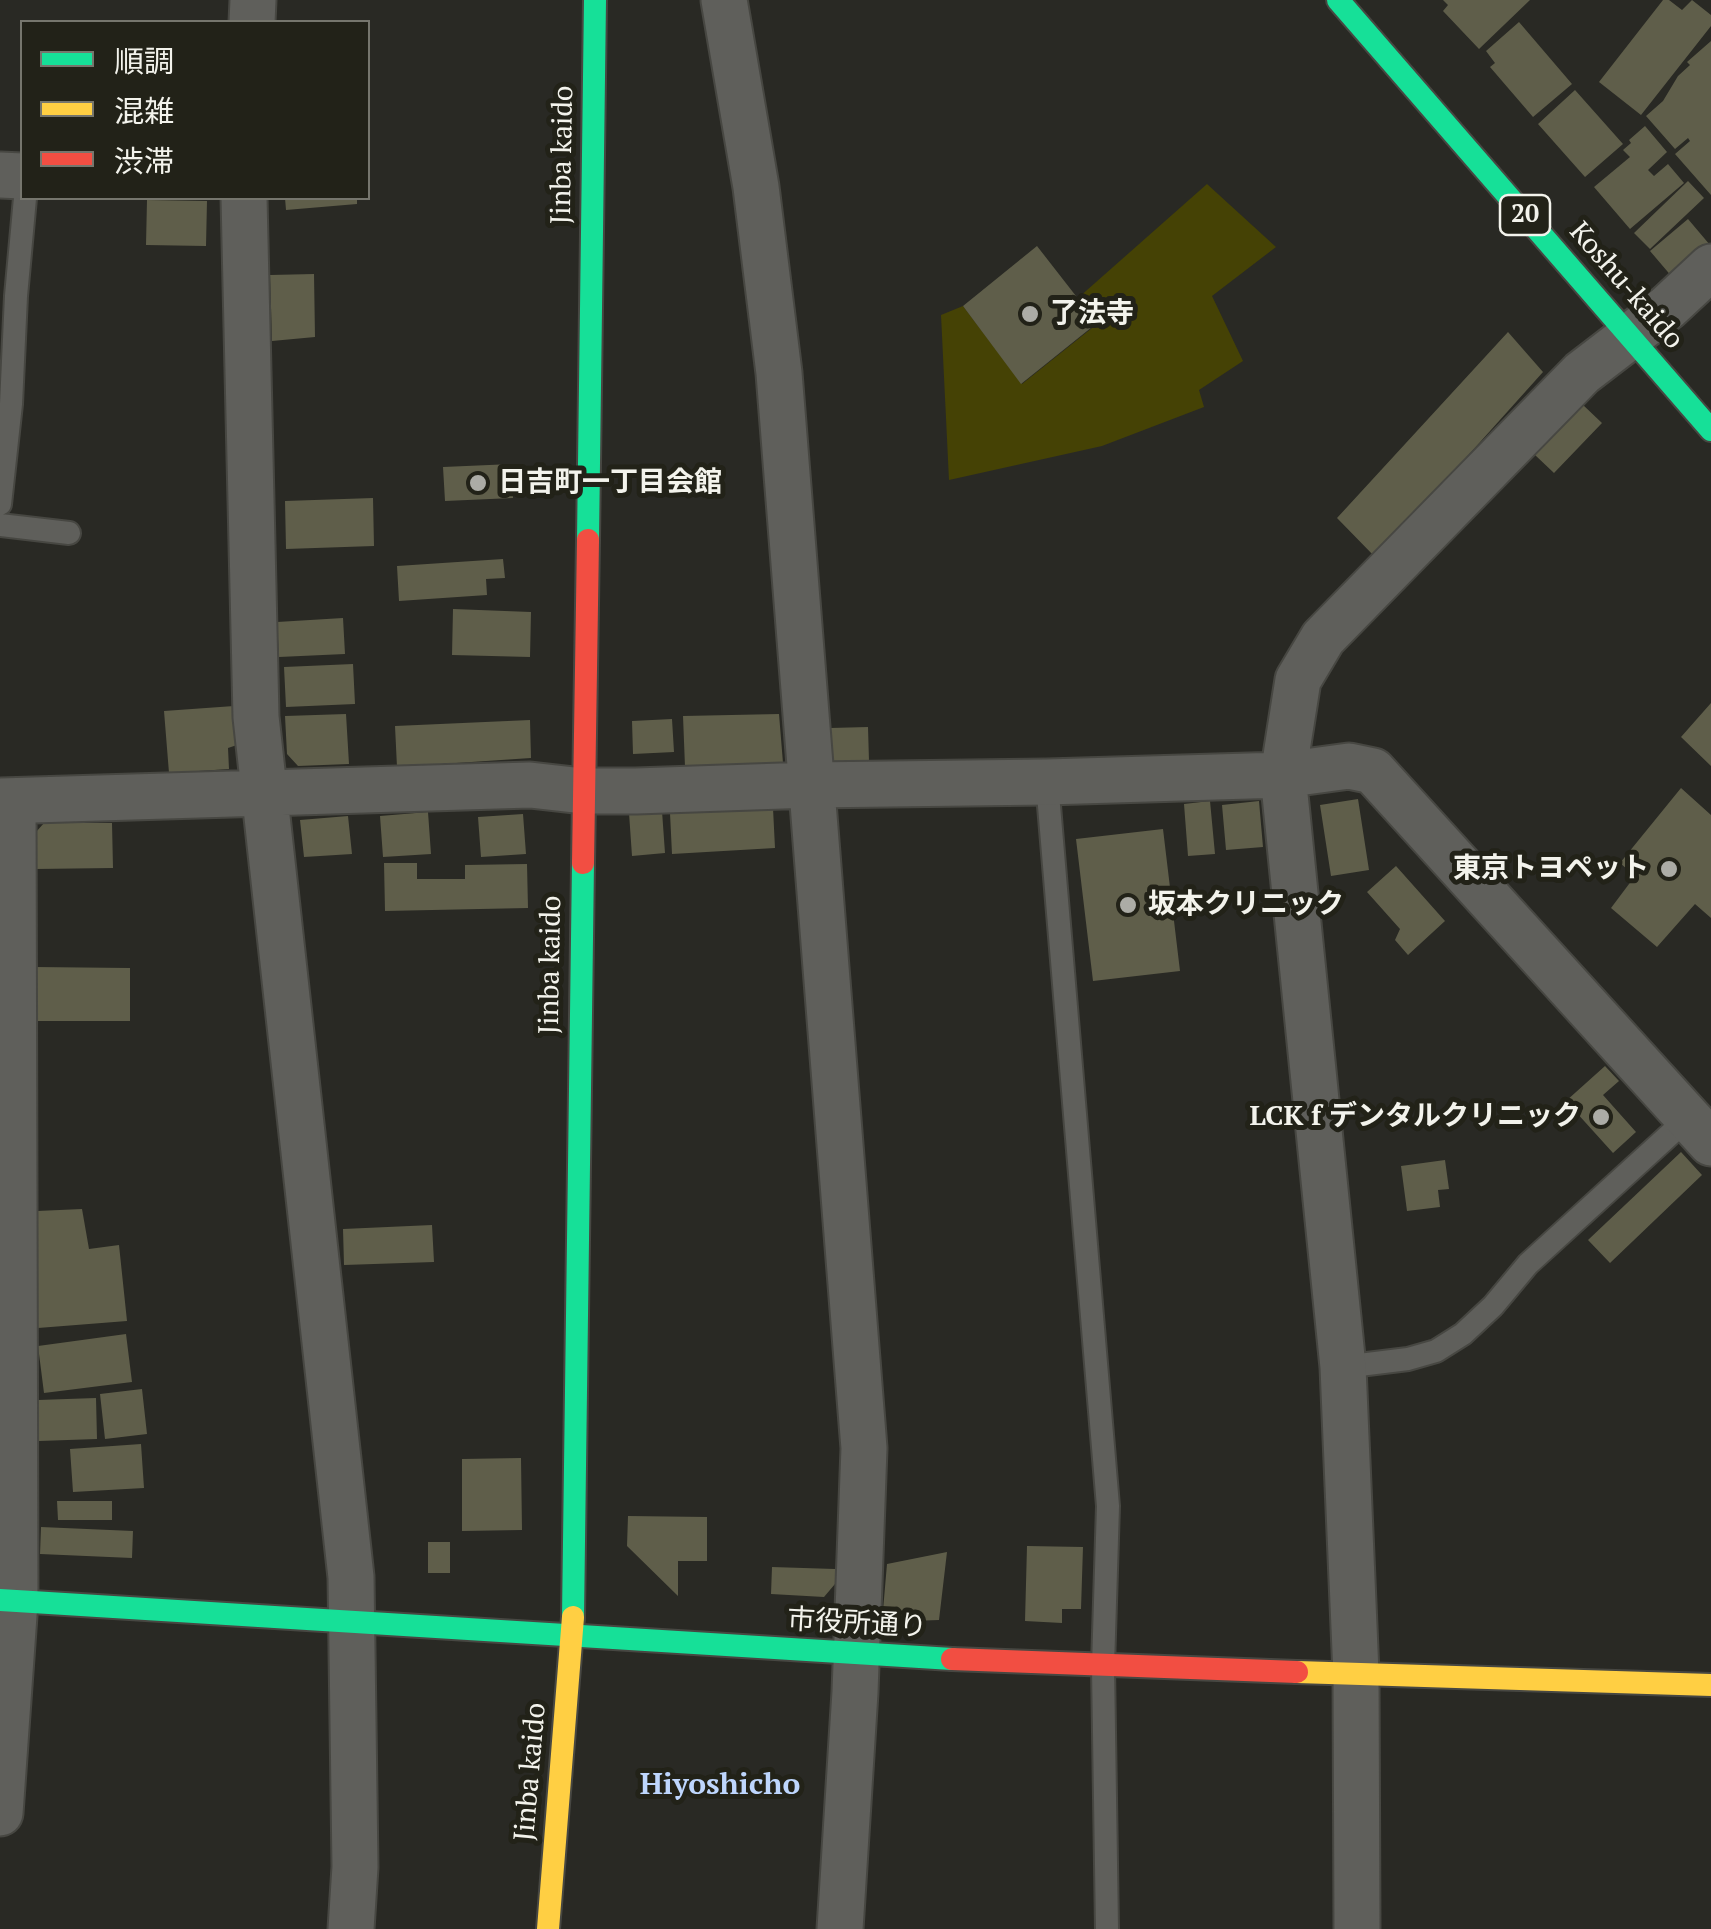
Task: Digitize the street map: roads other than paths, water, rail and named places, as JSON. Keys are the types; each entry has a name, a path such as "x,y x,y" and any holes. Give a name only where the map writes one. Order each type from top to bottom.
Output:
{"main road":[{"name":"Jinba kaido","path":"548,1929 572,1635 595,0"},
{"name":"Koshu-kaido","path":"1338,0 1711,430"},
{"name":"市役所通り","path":"7,1601 857,1655 1711,1685"}],"street":[{"path":"724,0 756,187 779,372 864,1448 857,1655 840,1929"},
{"path":"244,200 256,716 348,1557 355,1867 351,1929"},
{"path":"1357,1929 1356,1674 1344,1367 1283,775 1298,680 1323,638 1582,374 1668,307 1711,267"},
{"path":"0,1813 7,1601 6,801 530,785 583,791 1047,782 1283,775 1350,766 1373,771 1703,1129"}],"lane":[{"path":"0,504 26,200"},
{"path":"0,525 69,533"},
{"path":"1047,782 1108,1506 1104,1666 1106,1929"},
{"path":"1344,1367 1408,1359 1436,1351 1462,1334 1493,1306 1528,1264 1703,1129"}],"place":[{"name":"了法寺","path":"1030,314"},
{"name":"日吉町一丁目会館","path":"478,483"},
{"name":"東京トヨペット","path":"1669,869"},
{"name":"坂本クリニック","path":"1128,905"},
{"name":"LCK f デンタルクリニック","path":"1601,1117"}],"district":[{"name":"Hiyoshicho","path":"720,1785"}]}
